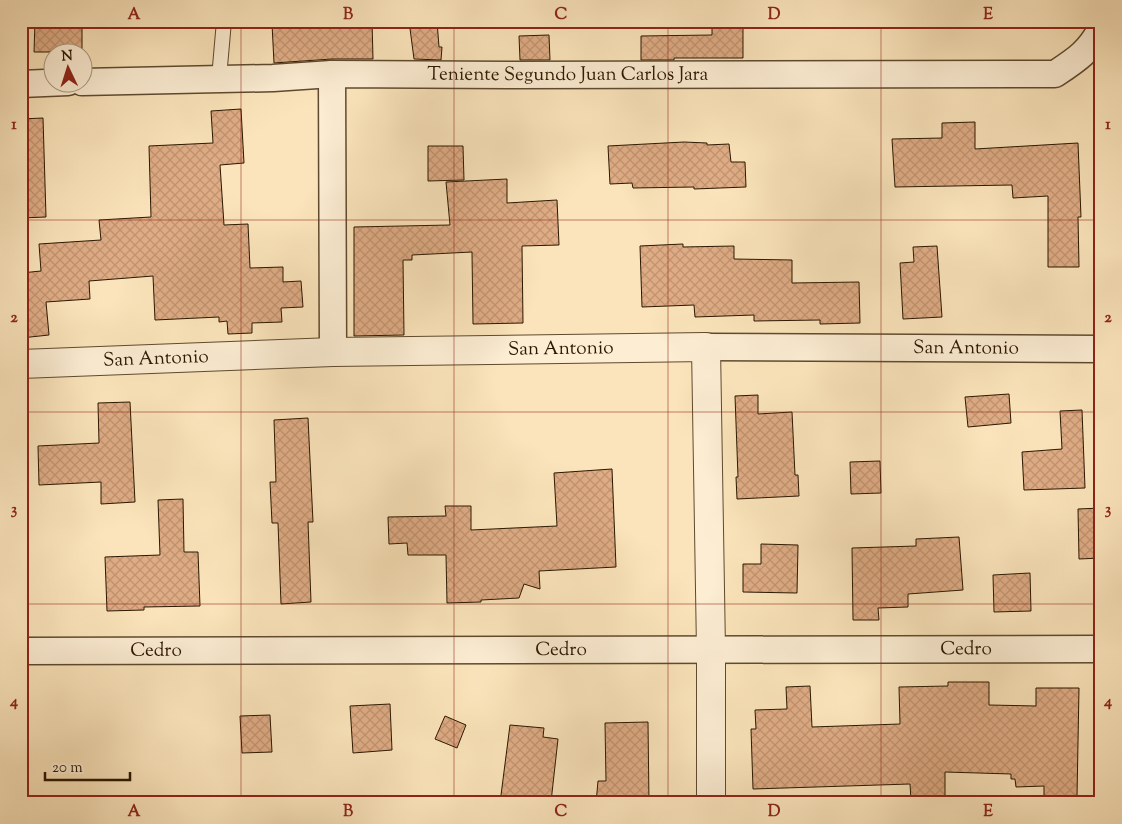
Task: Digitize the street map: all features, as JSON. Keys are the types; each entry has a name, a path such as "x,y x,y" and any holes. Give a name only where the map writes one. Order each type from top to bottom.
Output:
{"street":[{"name":"Teniente Segundo Juan Carlos Jara","path":"92,82 273,78 332,74 510,76 1055,74 1081,56 1094,42 1101,29"},
{"path":"332,74 333,352"},
{"path":"21,84 42,83"},
{"path":"706,347 712,803"},
{"name":"San Antonio","path":"21,364 333,352 706,347 1101,349"},
{"name":"Cedro","path":"21,651 1101,649"}],"lane":[{"path":"219,78 224,21"}],"building":[{"path":"35,21 82,21 82,42 42,42 42,52 34,52"},
{"path":"372,21 373,59 332,59 274,63 272,24"},
{"path":"409,21 437,21 439,47 442,47 441,60 414,59"},
{"path":"712,21 743,21 743,58 641,60 641,36 712,35"},
{"path":"549,35 550,60 520,60 519,36"},
{"path":"241,109 244,163 220,165 224,225 248,224 250,268 283,267 283,282 301,281 303,307 281,308 282,322 252,323 252,333 228,334 227,321 219,322 219,317 155,320 153,276 89,281 90,299 46,302 49,335 21,338 21,273 41,271 39,244 101,240 99,220 151,217 149,146 213,143 211,111"},
{"path":"43,118 46,217 21,218 21,119"},
{"path":"975,122 975,149 1078,143 1081,217 1078,217 1079,267 1048,267 1048,196 1013,198 1012,185 895,187 892,139 942,138 942,123"},
{"path":"684,142 707,143 707,145 729,144 731,162 745,162 746,187 694,189 694,187 633,188 632,183 610,184 608,146"},
{"path":"428,146 463,146 464,180 428,181"},
{"path":"507,179 507,203 557,200 559,245 522,246 523,323 473,324 472,252 412,255 412,260 403,260 404,335 354,336 354,227 450,225 446,182"},
{"path":"683,244 683,247 734,246 734,259 792,260 792,283 859,282 860,323 820,324 820,320 754,321 754,315 695,317 694,305 642,307 640,246"},
{"path":"937,246 942,317 903,319 900,263 914,262 913,247"},
{"path":"1009,394 1011,423 968,427 965,397"},
{"path":"758,395 758,414 792,412 795,475 798,475 799,496 737,499 735,396"},
{"path":"130,402 135,502 101,504 101,482 39,485 38,446 99,443 98,403"},
{"path":"1082,410 1085,488 1024,490 1022,452 1062,449 1060,411"},
{"path":"308,418 313,522 308,522 311,602 281,604 278,523 272,523 270,482 276,482 274,420"},
{"path":"880,461 881,493 851,494 850,462"},
{"path":"612,469 616,567 539,571 540,589 524,584 519,598 447,603 446,555 408,555 407,543 389,544 388,517 446,516 445,506 471,506 471,530 557,526 554,473"},
{"path":"183,499 184,552 198,552 200,606 144,607 144,610 107,611 105,557 160,555 158,500"},
{"path":"1101,508 1101,558 1079,559 1078,509"},
{"path":"959,537 963,590 908,594 908,607 878,608 879,620 853,620 852,548 916,546 916,539"},
{"path":"761,544 798,545 797,593 743,592 743,564 761,564"},
{"path":"1030,573 1031,611 994,612 993,575"},
{"path":"948,682 989,682 989,705 1036,706 1036,688 1079,688 1077,797 1044,796 1044,786 1016,787 1015,779 1011,779 1011,774 945,772 945,799 911,800 910,784 753,789 751,729 756,729 755,710 787,709 786,687 810,686 812,727 900,724 899,687 948,686"},
{"path":"390,704 392,750 353,753 350,706"},
{"path":"270,715 272,752 242,753 240,716"},
{"path":"445,716 466,725 457,748 435,739"},
{"path":"648,722 649,803 596,803 598,781 606,781 605,723"},
{"path":"510,725 544,728 543,737 558,739 551,802 500,803"}]}
